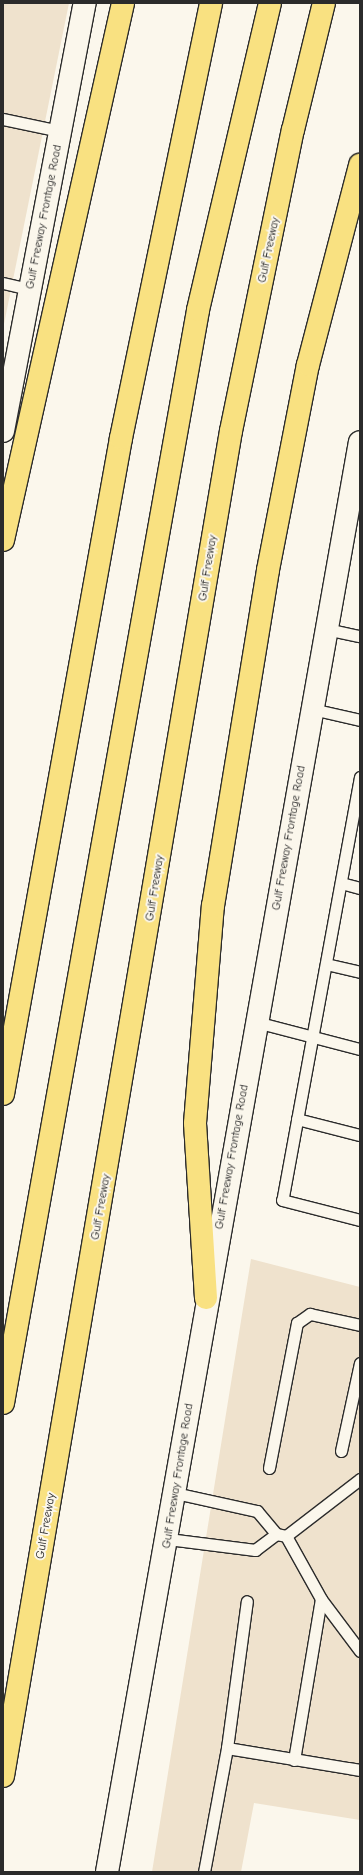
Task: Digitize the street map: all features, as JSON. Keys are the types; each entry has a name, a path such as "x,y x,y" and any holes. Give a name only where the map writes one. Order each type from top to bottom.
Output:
{"highway":[{"path":"3,540 123,3"},
{"path":"3,1094 120,438 211,3"},
{"path":"3,1403 198,310 270,3"},
{"name":"Gulf Freeway","path":"3,1776 231,431 293,130 324,3"},
{"path":"206,1298 195,1123 213,906 268,570 308,365 360,165"}],"main road":[{"name":"Gulf Freeway Frontage Road","path":"3,431 8,373 30,289 84,3"},
{"name":"Gulf Freeway Frontage Road","path":"107,1872 168,1539 206,1298 360,442"}],"lane":[{"path":"3,119 60,131"},
{"path":"3,283 30,289"},
{"path":"326,629 360,636"},
{"path":"312,709 360,720"},
{"path":"360,777 282,1200 360,1220"},
{"path":"341,883 360,888"},
{"path":"326,964 360,972"},
{"path":"256,1022 312,1035 360,1049"},
{"path":"297,1119 360,1135"},
{"path":"269,1468 297,1323 310,1314 360,1325"},
{"path":"341,1451 360,1363"},
{"path":"168,1539 255,1550 281,1535 360,1479"},
{"path":"175,1493 257,1511 281,1535 321,1599 360,1651"},
{"path":"294,1760 321,1599"},
{"path":"204,1872 227,1748 247,1601"},
{"path":"227,1748 360,1770"}],"shaded area":[{"path":"3,3 69,3 3,329"},
{"path":"251,1259 360,1287 360,1820 254,1803 241,1872 152,1872"}]}
